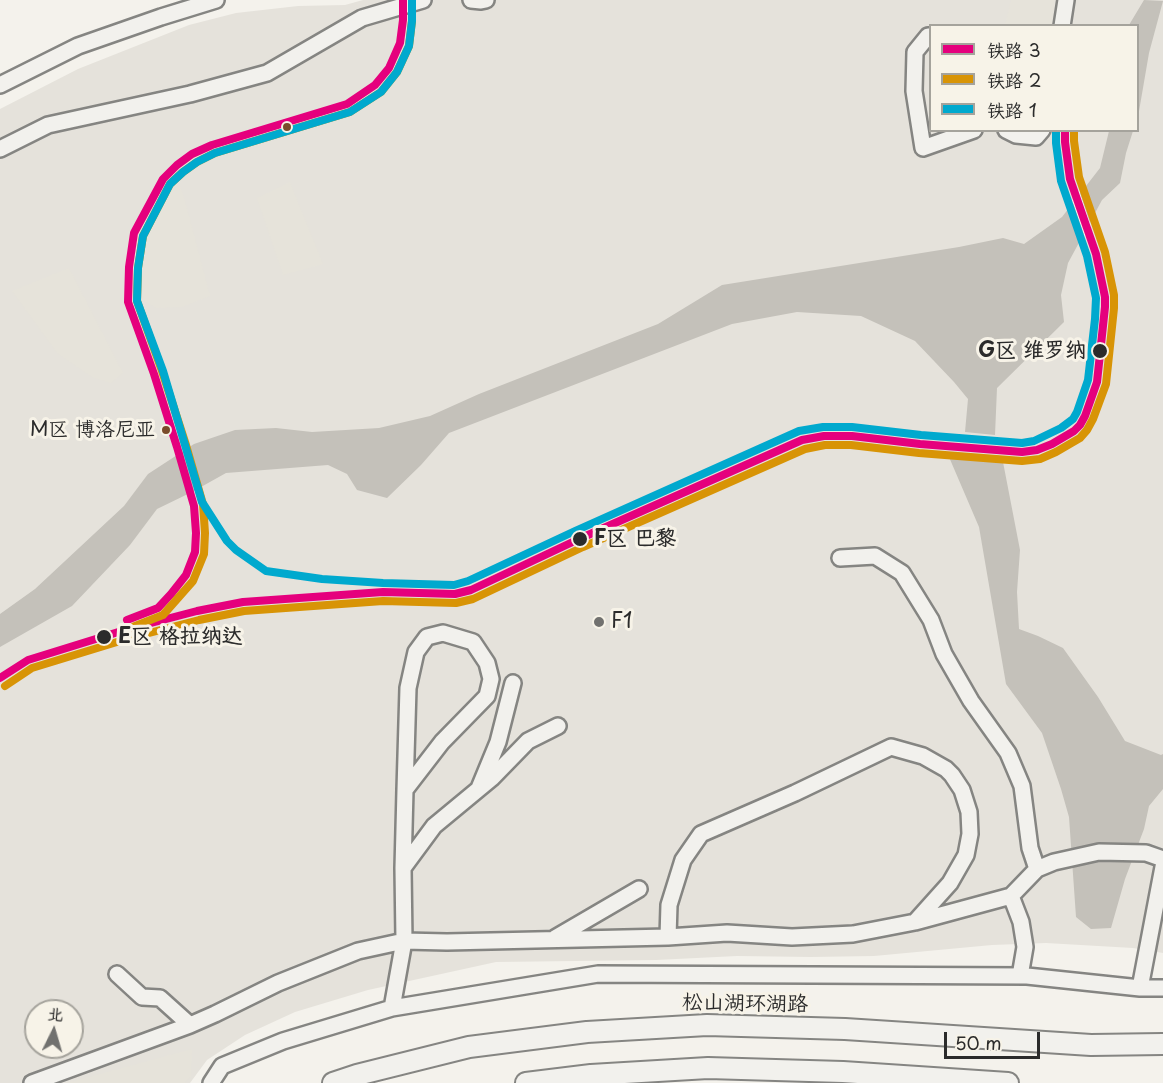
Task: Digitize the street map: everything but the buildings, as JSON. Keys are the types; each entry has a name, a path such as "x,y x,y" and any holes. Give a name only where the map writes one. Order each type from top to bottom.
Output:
{"main road":[{"name":"松山湖环湖路","path":"333,1083 469,1047 587,1032 707,1025 845,1029 1091,1045 1163,1044"},
{"path":"526,1083 591,1075 708,1068 843,1072 1008,1083"}],"street":[{"path":"0,85 78,46 216,0"},
{"path":"0,149 48,125 190,94 267,73 362,18 423,0"},
{"path":"471,0 486,0"},
{"path":"1062,24 1066,0"},
{"path":"929,36 915,52 914,91 923,148 968,132"},
{"path":"1010,132 1016,135 1036,137 1040,132"},
{"path":"840,558 875,556 902,573 922,603 945,654 971,700 1008,753 1022,786 1030,848 1037,869"},
{"path":"392,1008 404,941 403,868 405,790 408,687 416,652 428,637 443,633 473,642 487,663 491,679 487,696 442,742 405,790"},
{"path":"477,790 498,742 513,682"},
{"path":"403,868 434,826 492,778 528,741 558,726"},
{"path":"668,937 669,905 683,860 701,834 795,793 891,747 923,756 946,769 962,790 969,812 970,834 966,855 950,883 915,922"},
{"path":"32,1083 190,1025 278,983 358,951 404,941 668,937 727,933 792,937 853,934 915,922 1011,896 1037,869 1054,862 1099,852 1146,853 1163,859"},
{"path":"1140,988 1163,867"},
{"path":"552,939 639,889"},
{"path":"1011,896 1021,922 1025,947 1020,976"},
{"path":"117,974 142,997 160,998 190,1025"},
{"path":"211,1083 222,1066 283,1041 392,1008 598,974 1020,976 1140,988 1163,988"}],"shaded area":[{"path":"363,0 1163,0 1163,953 1133,948 1046,943 992,945 874,956 737,956 656,960 496,962 368,990 295,1012 245,1035 207,1060 190,1083 0,1083 0,109 78,69 189,25 236,13 298,6 345,5"},
{"path":"1011,0 1054,0 1052,24 1005,24"},
{"path":"1144,0 1163,1 1149,53 1139,111 1139,24 1130,24"},
{"path":"1109,132 1133,132 1120,183 1102,200 1068,263 1061,295 1064,322 997,388 995,435 965,432 968,399 954,382 915,341 861,316 797,312 732,324 449,433 421,465 387,498 357,490 347,474 328,465 226,473 157,509 130,545 72,606 0,647 0,614 35,589 124,506 148,474 194,444 235,430 276,428 312,432 379,428 430,416 479,394 658,324 722,285 1003,238 1024,244 1062,217 1100,168"},
{"path":"176,174 210,296 182,307 156,308 143,300 140,252 169,176"},
{"path":"290,182 323,264 283,275 257,198"},
{"path":"69,268 123,373 111,383 92,377 57,353 12,291"},
{"path":"949,457 1003,462 1020,550 1017,592 1019,629 1063,648 1098,697 1125,741 1163,754 1163,789 1149,806 1144,829 1125,879 1111,928 1091,929 1076,917 1069,817 1042,733 1006,684 979,527"},
{"path":"192,1049 191,1076 185,1083 67,1083"}],"pier":[{"path":"1079,190 1091,226 1085,238 1072,200"}],"rail line":[{"name":"3","path":"127,620 158,608 171,594 186,575 195,552 196,533 194,506 177,447 128,302 129,267 134,233 163,179 192,154 212,145 347,104 375,85 389,68 400,43 403,0"},
{"name":"2","path":"130,628 163,615 193,581 204,554 205,533 203,504 186,445 137,301 138,268 143,236 170,184 197,162 215,153 350,112 381,92 397,72 409,46 412,0"},
{"name":"1","path":"412,0 409,46 397,72 381,92 350,112 215,153 197,162 170,184 143,236 138,268 137,301 163,371 202,502 227,541 266,571 322,579 454,585 468,581 799,431 823,427 852,427 1022,443 1034,441 1061,428 1073,419 1077,412 1088,380 1096,298 1087,256 1061,181 1056,132"},
{"name":"3","path":"0,678 28,660 128,629 243,602 383,592 455,594 471,590 579,539 802,440 824,436 852,436 1022,452 1037,450 1052,444 1074,431 1085,416 1097,382 1105,307 1096,254 1070,179 1065,132"},
{"name":"2","path":"5,686 32,668 130,638 244,611 383,601 456,603 473,599 583,547 805,449 825,445 851,445 1022,461 1040,459 1056,452 1080,438 1093,419 1106,384 1114,308 1114,295 1105,252 1079,177 1074,132"}],"place":[{"name":"G区 维罗纳","path":"1100,351"},
{"name":"M区 博洛尼亚","path":"166,430"},
{"name":"F区 巴黎","path":"580,539"},
{"name":"F1","path":"599,622"},
{"name":"E区 格拉纳达","path":"104,637"}]}
